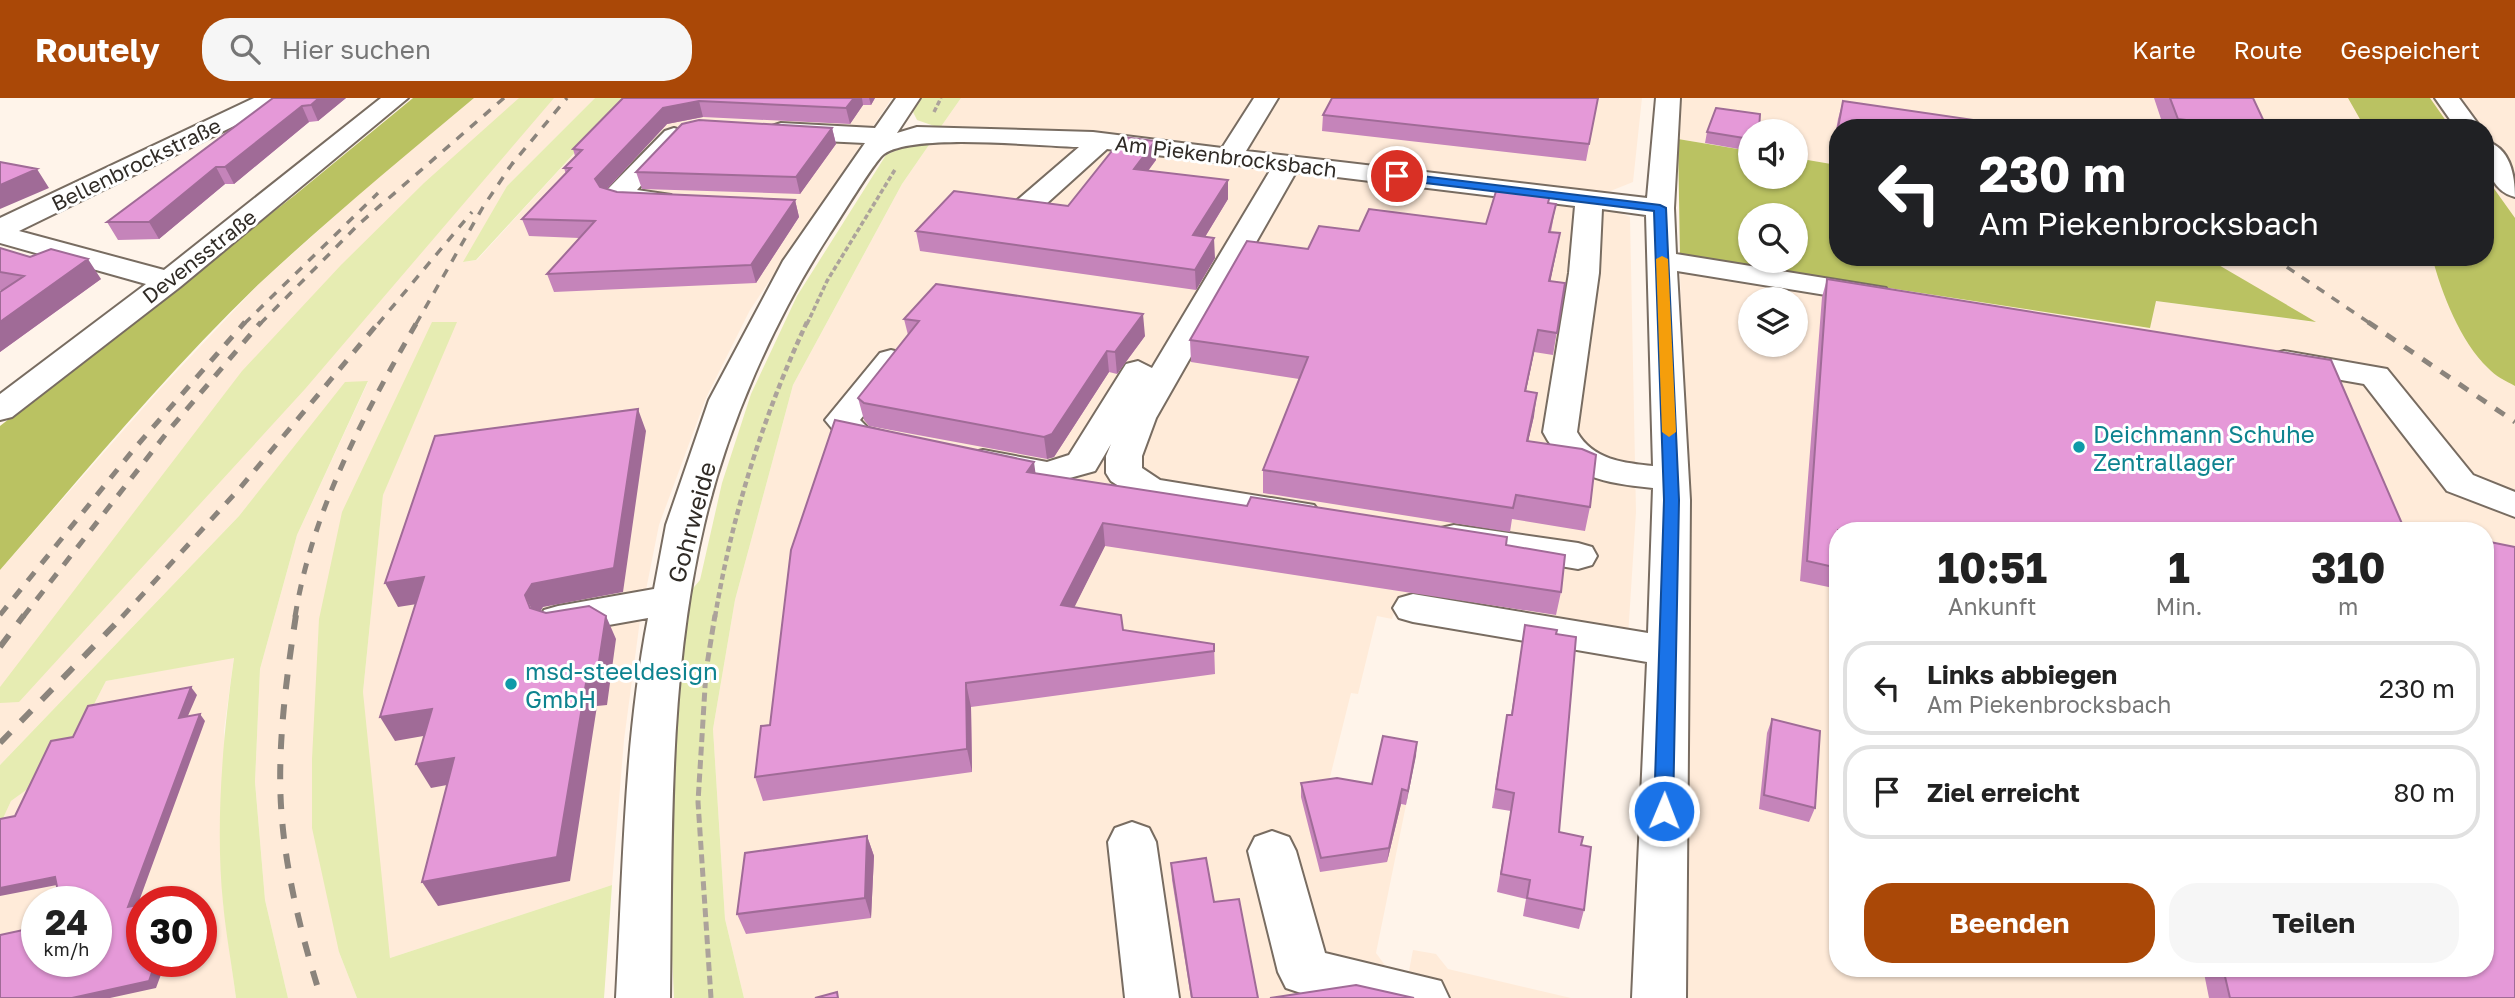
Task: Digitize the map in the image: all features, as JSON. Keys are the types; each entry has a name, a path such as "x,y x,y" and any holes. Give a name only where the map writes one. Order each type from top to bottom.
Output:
{"street":[{"name":"Bellenbrockstraße","path":"0,231 273,98"},
{"name":"Devensstraße","path":"0,410 169,281 396,98"},
{"path":"1230,156 1266,98"},
{"path":"1659,998 1671,479 1660,208 1668,98"},
{"path":"2447,98 2462,119"},
{"name":"Gohrweide","path":"643,998 654,741 671,600 685,525 726,400 823,206 886,149 921,107"},
{"path":"690,202 623,199 617,196 677,132 694,128"},
{"path":"756,130 886,149"},
{"name":"Am Piekenbrocksbach","path":"886,149 917,135 1101,141 1660,208"},
{"path":"1025,208 1101,141"},
{"path":"2494,161 2515,190"},
{"path":"955,456 1048,473 1082,463 1277,162"},
{"path":"1277,162 1139,418 1124,456 1124,473 1150,490 1329,518"},
{"path":"1589,200 1584,273 1560,432 1564,443 1574,455 1596,466 1671,479"},
{"path":"0,231 169,281"},
{"path":"1662,260 1909,300"},
{"path":"895,355 842,420 856,436 916,449"},
{"path":"2252,356 2375,376 2460,483 2515,505"},
{"path":"1426,533 1578,556"},
{"path":"558,620 671,600"},
{"path":"1413,608 1668,651"},
{"path":"1132,842 1152,998"},
{"path":"1272,851 1304,972 1422,998"}],"path":[{"path":"921,107 941,98"},
{"name":"Gohrweide","path":"711,998 698,802 706,671 716,606 740,502 778,384 886,149"}],"shaded area":[{"path":"474,98 595,98 507,186 464,262 477,260 625,98 892,98 750,310 706,398 659,525 640,620 624,740 612,885 390,958 366,826 363,692 383,494 456,322 342,512 339,952 357,998 288,998 265,900 255,782 260,669 297,535 368,382 345,383 239,516 0,765 0,570 160,389 259,284 368,186"},
{"path":"961,98 1642,98 1633,182 1603,194 940,128"},
{"path":"1681,98 2515,98 2515,998 1687,998 1680,256 1738,265 1738,273 1793,273 2150,327 2155,301 2314,322 2220,266 2494,266 2494,119 1829,119 1829,164 1808,160 1808,119 1738,119 1738,149 1678,139"},
{"path":"931,142 1113,148 1609,209 1630,217 1636,512 1627,652 1394,613 1392,619 1377,616 1358,694 1351,693 1326,793 1406,805 1376,953 1390,972 1409,971 1413,950 1436,954 1448,969 1571,998 744,998 725,919 713,729 735,600 793,385 902,184"},
{"path":"234,657 224,730 225,759 220,824 223,902 236,998 0,998 0,825 11,801 40,779 75,741 106,681"}],"green space":[{"path":"413,98 474,98 261,282 193,351 0,570 0,426 295,195"},
{"path":"519,98 554,98 305,389 19,702 0,703 0,687 242,371 341,265 424,183"},
{"path":"595,98 625,98 476,260 463,262 507,186"},
{"path":"922,98 961,98 940,128 917,120 913,112"},
{"path":"2348,98 2430,98 2445,119 2360,119"},
{"path":"1678,139 1738,149 1738,189 1808,189 1808,160 1829,164 1829,266 2220,266 2316,322 2156,301 2150,328 1791,273 1808,273 1808,203 1738,203 1738,265 1680,256"},
{"path":"931,142 902,184 793,385 735,600 713,729 725,919 744,998 674,998 669,889 677,678 689,593 700,580 722,483 751,394 797,296 886,155 902,148"},
{"path":"2494,189 2515,218 2515,386 2491,371 2478,357 2461,331 2435,266 2494,266"},
{"path":"432,322 457,322 383,495 363,692 390,958 612,885 604,998 357,998 339,952 312,828 312,759 319,619 342,512"},
{"path":"368,381 297,535 260,669 255,782 265,900 288,998 236,998 223,903 220,843 224,749 234,658 106,681 75,741 40,780 11,801 0,825 0,765 239,516 345,382"}],"building":[{"path":"273,98 319,98 311,105 302,106 225,167 216,167 149,222 107,222"},
{"path":"623,98 854,98 846,108 699,101 663,108 595,179 600,187 617,192 795,200 751,265 547,274 595,221 522,219 571,168 564,168 582,150 573,149"},
{"path":"1332,98 1598,98 1589,144 1323,115"},
{"path":"2170,98 2253,98 2263,119 2178,119"},
{"path":"1843,101 1967,119 1840,119"},
{"path":"1716,108 1760,114 1760,119 1738,119 1738,137 1707,132"},
{"path":"699,120 832,128 796,177 636,172 682,124"},
{"path":"1123,137 1155,141 1134,169 1228,180 1193,235 1214,238 1195,270 916,231 954,191 1068,206"},
{"path":"0,162 37,169 0,185"},
{"path":"1497,188 1550,195 1548,203 1556,204 1549,232 1560,233 1549,281 1565,283 1557,333 1538,330 1525,391 1537,393 1527,441 1582,449 1596,455 1590,507 1516,495 1513,508 1263,470 1308,357 1190,340 1247,241 1308,249 1319,226 1359,231 1369,209 1486,224"},
{"path":"0,248 30,257 51,249 88,259 0,322 0,292 24,276 0,272"},
{"name":"Deichmann Schuhe Zentrallager","path":"1827,279 2331,360 2401,522 1829,522 1829,566 1807,561"},
{"path":"936,284 1143,314 1115,352 1107,351 1052,434 1044,437 864,403 858,398 919,321 904,319"},
{"path":"638,409 614,568 532,584 525,595 530,608 546,613 589,606 606,616 596,681 586,683 557,857 422,882 454,758 416,764 432,709 380,717 424,577 385,583 435,436"},
{"path":"835,420 1034,462 1027,472 1247,506 1251,497 1507,537 1506,545 1565,555 1561,592 1103,523 1061,605 1121,615 1123,630 1214,644 1214,651 966,683 967,749 755,777 761,726 770,725 791,550"},
{"path":"2494,543 2515,547 2515,998 2230,998 2225,977 2494,977"},
{"path":"1525,625 1557,630 1556,634 1576,637 1559,832 1583,837 1581,845 1591,847 1584,910 1527,898 1530,880 1501,874 1514,793 1496,789 1507,715 1512,715"},
{"path":"191,687 179,718 200,714 136,886 126,886 126,977 150,977 149,981 72,998 0,998 0,935 21,930 21,977 112,977 112,886 57,886 55,877 0,888 0,819 15,816 51,741 73,737 88,706"},
{"path":"1772,719 1820,731 1815,808 1764,795"},
{"path":"1383,736 1417,742 1408,791 1402,789 1389,848 1321,858 1301,783 1337,778 1372,784"},
{"path":"867,836 865,898 737,914 745,853"},
{"path":"1206,858 1214,902 1239,899 1258,998 1192,998 1171,863"},
{"path":"1356,985 1414,998 1270,998"},
{"path":"837,992 838,998 815,998"}],"railway":[{"path":"260,324 359,224 504,98"},
{"path":"511,165 567,98"},
{"path":"511,165 514,161"},
{"path":"416,324 483,207 511,165"},
{"path":"508,169 511,165"},
{"path":"244,324 378,193"},
{"path":"378,324 472,212"},
{"path":"2285,266 2371,324"},
{"path":"0,615 134,449 245,322"},
{"path":"23,617 169,430 261,322"},
{"path":"122,617 240,488 379,322"},
{"path":"295,617 314,539 342,464 417,322"},
{"path":"2368,322 2515,422"},
{"path":"0,647 24,615"},
{"path":"0,743 124,615"},
{"path":"296,615 281,743 280,794 288,864 297,910 321,998"}],"slow traffic":[{"path":"1662,259 1669,432"}],"place":[{"name":"Deichmann Schuhe Zentrallager","path":"2079,447"},
{"name":"msd-steeldesign GmbH","path":"511,684"}],"route":[{"path":"1397,176 1660,208 1672,500 1664,811"}]}
